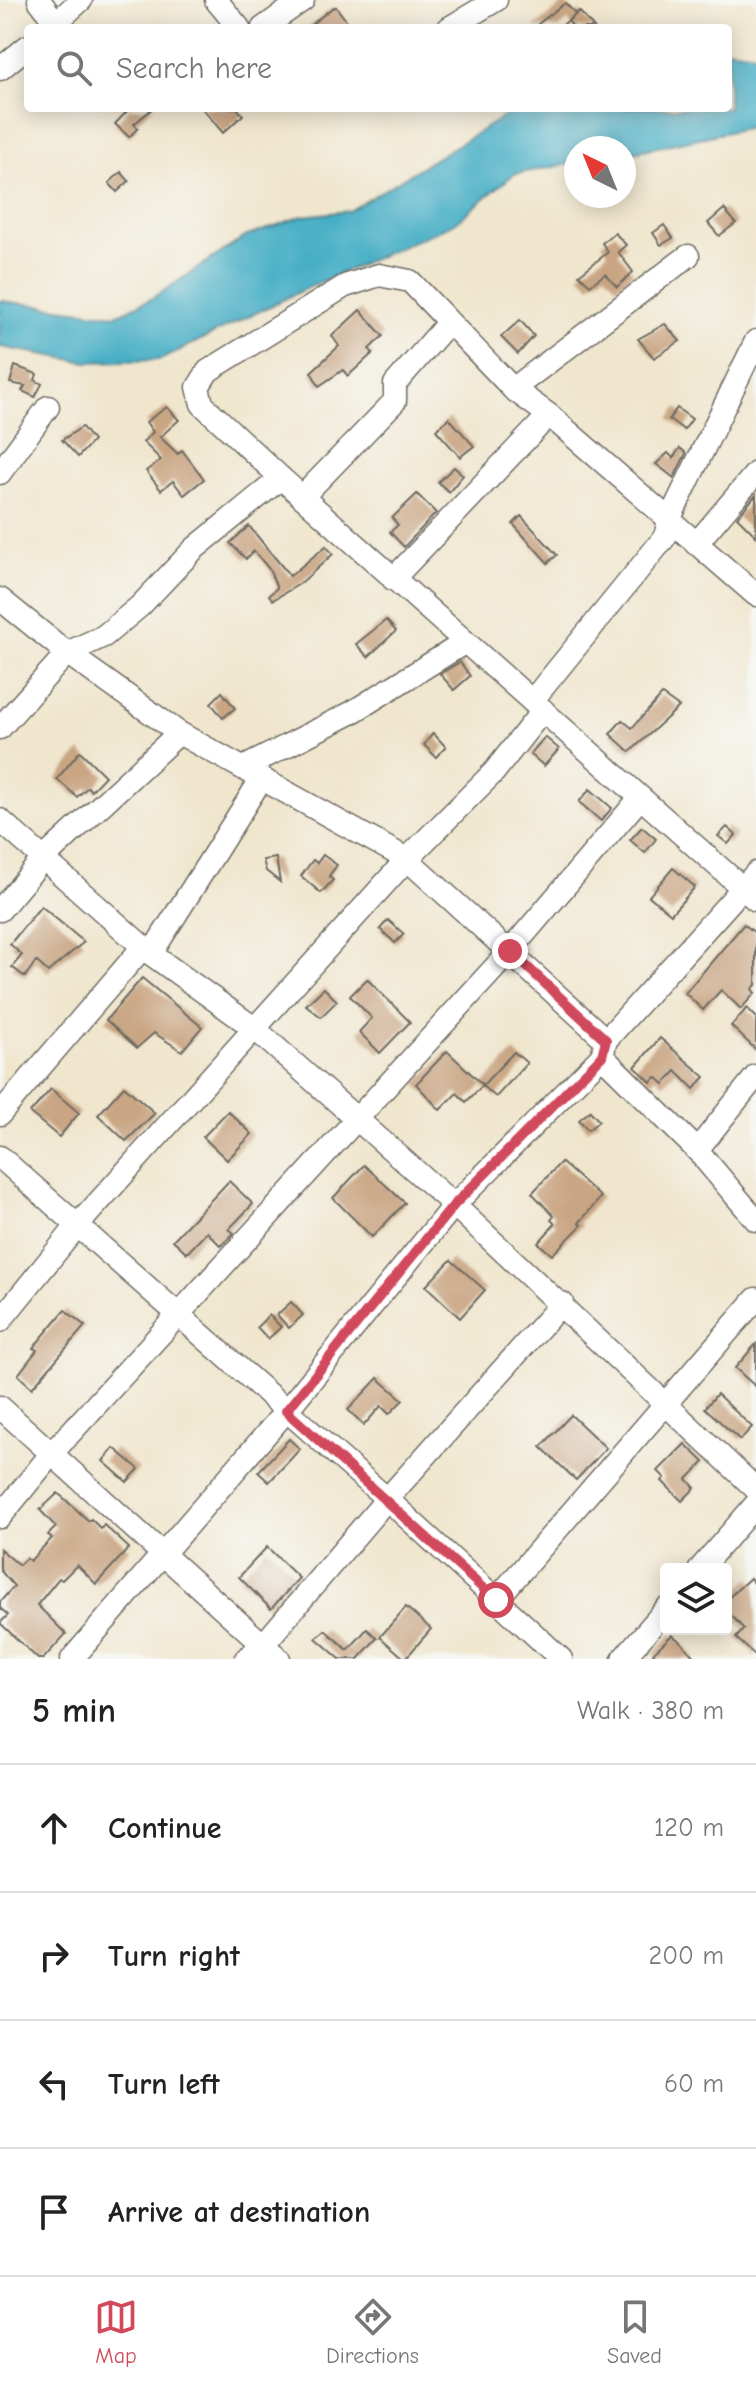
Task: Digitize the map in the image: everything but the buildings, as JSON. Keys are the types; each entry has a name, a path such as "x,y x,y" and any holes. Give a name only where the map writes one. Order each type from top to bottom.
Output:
{"street":[{"path":"39,0 68,18"},
{"path":"216,0 236,24"},
{"path":"269,24 303,0"},
{"path":"453,24 469,7 496,0"},
{"path":"0,69 24,49"},
{"path":"513,389 688,256"},
{"path":"72,1659 286,1411 454,1205 752,887 640,798 464,643 202,404 198,387 208,371 345,286 379,275 410,281 513,389 549,415 756,595"},
{"path":"302,497 395,401 395,384 448,323"},
{"path":"0,1321 77,1226 254,1028 407,859 494,772 537,706 665,537 669,520 756,341"},
{"path":"0,473 48,407"},
{"path":"393,579 549,415"},
{"path":"696,544 756,473"},
{"path":"0,728 67,653 104,636 194,549 281,478"},
{"path":"0,599 67,653 179,733 407,859 510,951 604,1048 756,1220"},
{"path":"0,1114 147,950 253,773 464,643"},
{"path":"0,910 42,860 179,733"},
{"path":"0,1517 52,1453 510,951 640,798"},
{"path":"0,820 147,950 254,1028 562,1303 756,1489"},
{"path":"697,1150 756,1076"},
{"path":"0,1157 387,1499 561,1659"},
{"path":"496,1600 756,1299"},
{"path":"0,1407 163,1555 263,1654 387,1499 562,1303"},
{"path":"705,1563 756,1504"},
{"path":"623,1659 660,1616"}],"water":[{"path":"732,50 756,53 756,126 636,151 636,136 564,136 564,165 514,174 455,223 303,290 160,360 86,362 0,347 0,301 116,315 153,298 245,237 302,216 349,211 511,112 732,112"}],"route":[{"path":"496,1600 286,1411 454,1205 602,1056 606,1040 510,951"}]}
